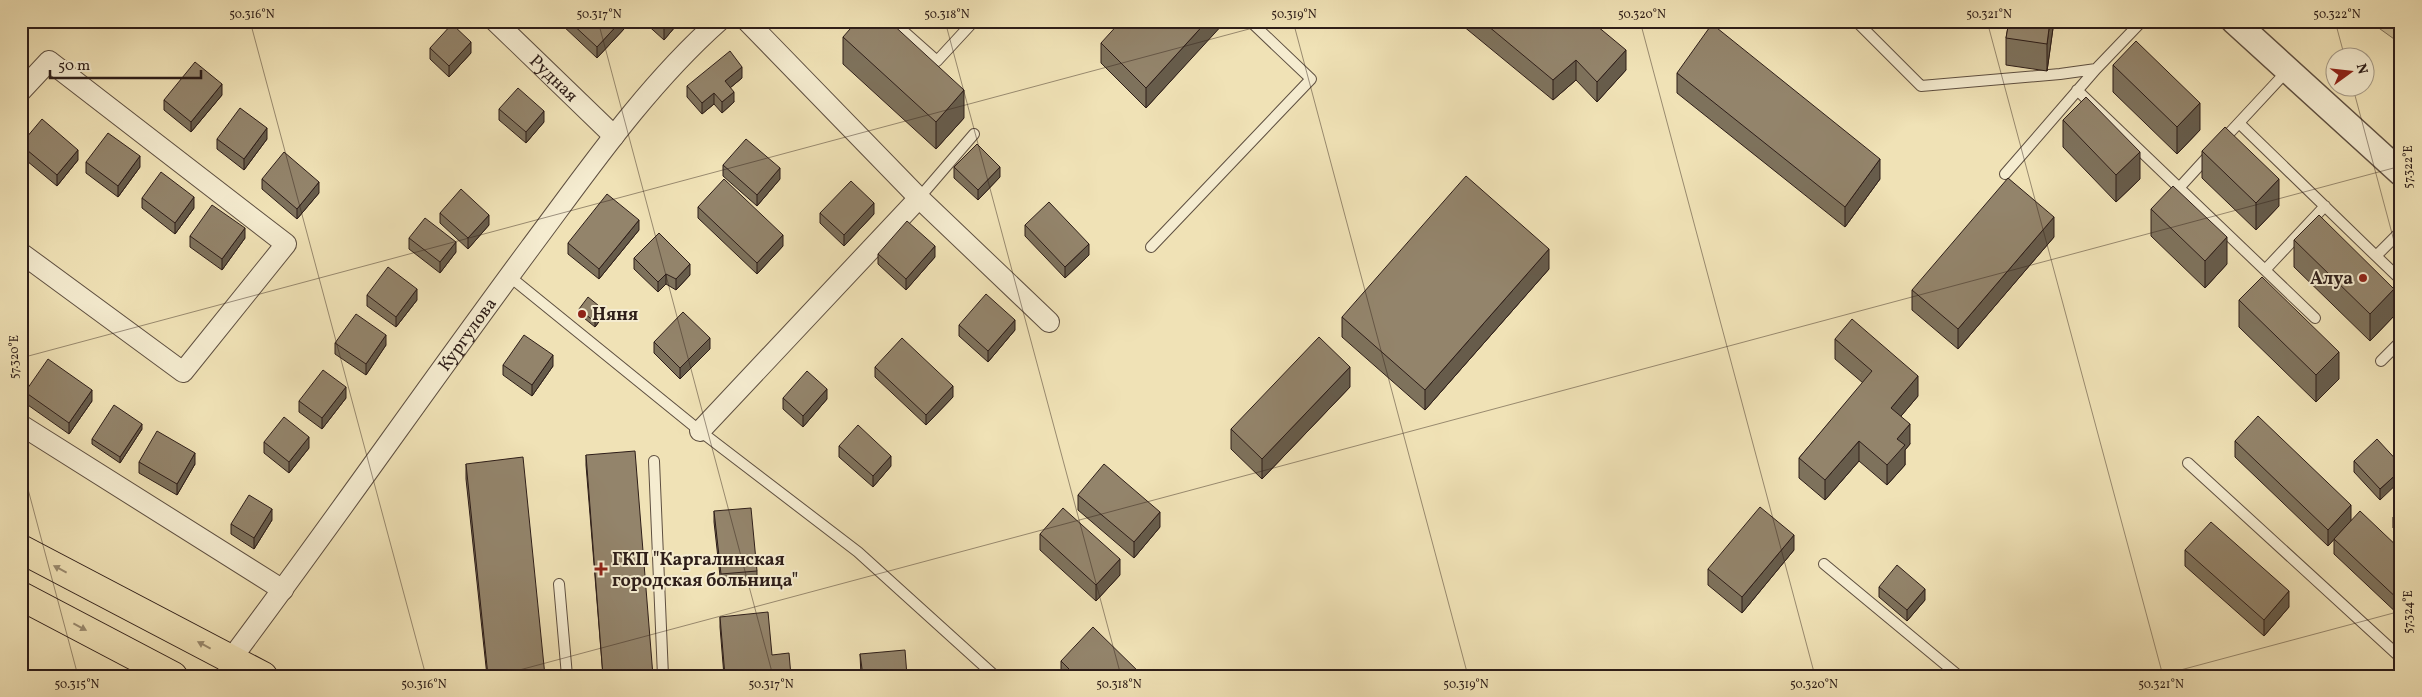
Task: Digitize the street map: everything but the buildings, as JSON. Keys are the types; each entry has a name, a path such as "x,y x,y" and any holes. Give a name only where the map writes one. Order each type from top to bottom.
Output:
{"main road":[{"path":"21,548 229,667 263,676"},
{"path":"21,596 173,676"}],"street":[{"name":"Рудная","path":"496,21 614,136"},
{"name":"Кургулова","path":"229,667 282,590 509,276 614,136 675,65 718,21"},
{"path":"747,21 919,198 1049,322"},
{"path":"2234,21 2401,173"},
{"path":"21,91 49,61 286,244 183,372 21,253"},
{"path":"700,432 919,198"},
{"path":"21,425 282,590"}],"lane":[{"path":"892,21 938,61 974,21"},
{"path":"1152,247 1311,79 1250,21"},
{"path":"1856,21 1921,86 2060,74 2096,68"},
{"path":"2005,174 2096,68 2142,21"},
{"path":"2179,188 2288,70"},
{"path":"2077,90 2315,318"},
{"path":"2238,123 2401,280"},
{"path":"919,198 974,134"},
{"path":"2264,270 2325,206"},
{"path":"2376,256 2401,232"},
{"path":"509,276 700,432 858,552 995,676"},
{"path":"2381,361 2401,341"},
{"path":"654,461 663,676"},
{"path":"2188,463 2401,658"},
{"path":"1824,564 1959,676"},
{"path":"559,584 567,676"}],"shaded area":[{"path":"2369,21 2401,21 2401,44"}],"place":[{"name":"Алуа","path":"2363,278"},
{"name":"Няня","path":"582,314"},
{"name":"ГКП \"Каргалинская городская больница\"","path":"601,569"}]}
